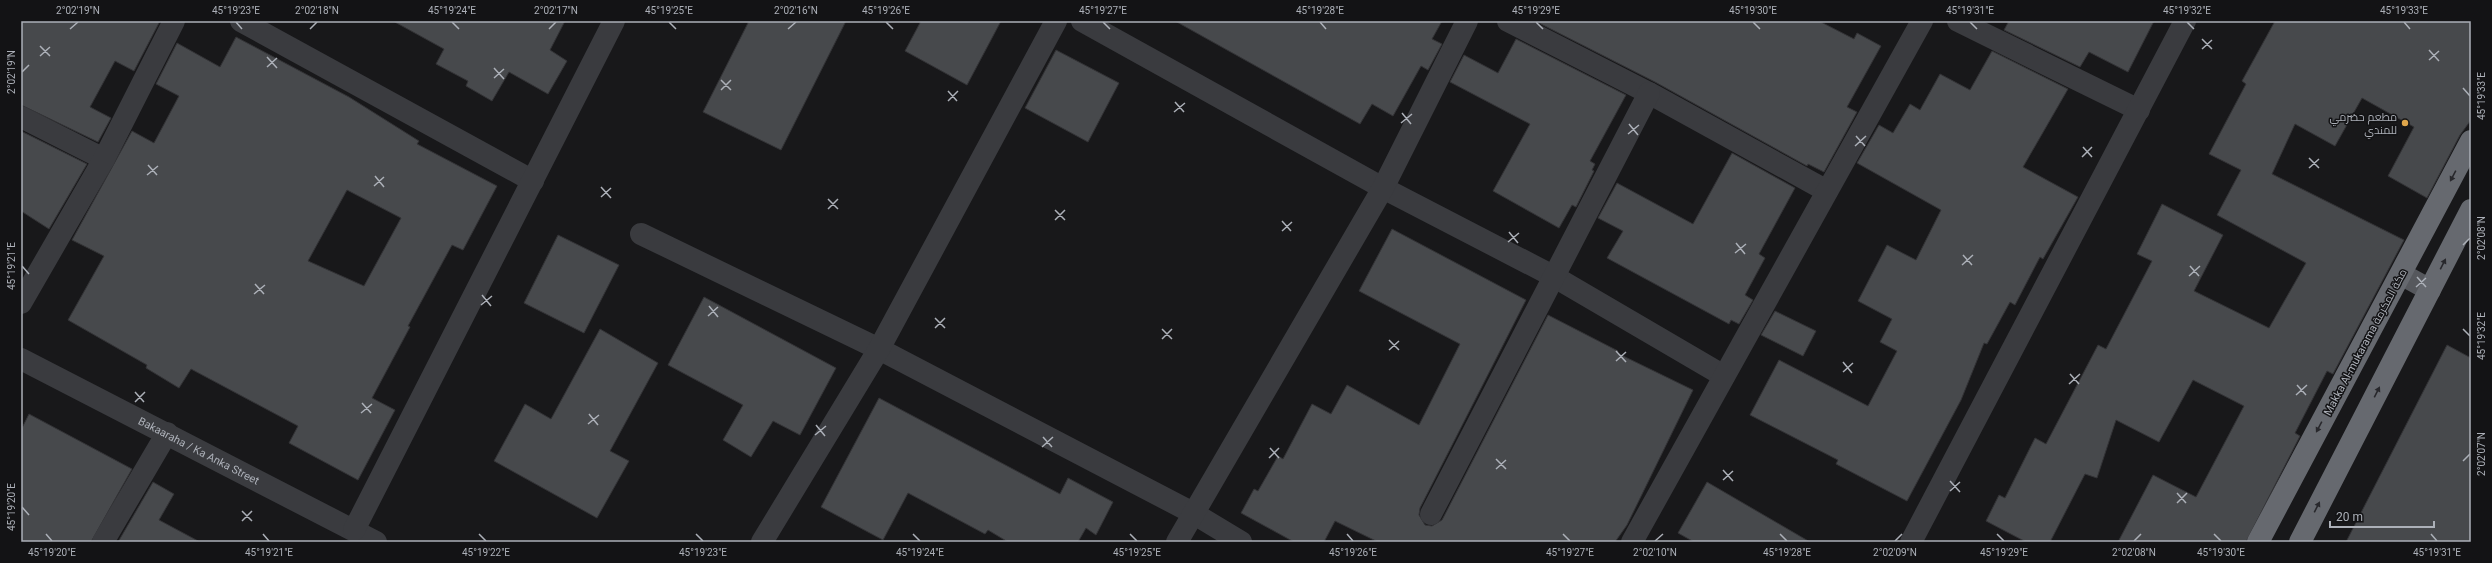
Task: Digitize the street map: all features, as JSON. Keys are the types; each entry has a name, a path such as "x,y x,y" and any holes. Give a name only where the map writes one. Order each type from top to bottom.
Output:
{"highway":[{"name":"Makka Al-mukarama مكة المكرمة","path":"2258,542 2471,141"},
{"path":"2300,542 2471,210"}],"main road":[{"path":"2401,274 2430,290"}],"street":[{"path":"21,303 104,158 174,21"},
{"path":"241,21 533,180"},
{"path":"354,530 614,21"},
{"path":"762,542 879,349 1056,21"},
{"path":"1082,21 1383,188 1553,276 1724,376"},
{"path":"1177,542 1383,188 1467,21"},
{"path":"1508,21 1649,93 1827,191"},
{"path":"1632,542 1922,21"},
{"path":"1958,21 2139,110"},
{"path":"1911,542 2185,21"},
{"path":"1431,514 1649,93"},
{"path":"21,117 104,158"},
{"path":"641,234 879,349 1193,513 1241,542"},
{"name":"Bakaaraha / Ka Anka Street","path":"21,359 376,542"},
{"path":"103,542 167,433"}],"building":[{"path":"21,21 160,21 134,71 115,61 90,107 111,118 98,142 21,105"},
{"path":"393,21 565,21 550,50 567,61 548,94 509,72 492,101 466,86 468,81 436,64 444,49"},
{"path":"749,21 846,21 781,150 703,112"},
{"path":"921,21 1001,21 967,85 905,51"},
{"path":"1175,21 1442,21 1432,39 1442,44 1428,70 1421,66 1393,116 1372,104 1360,124"},
{"path":"1535,21 1819,21 1854,39 1857,33 1881,46 1847,107 1857,112 1824,172 1808,164 1807,166 1655,82"},
{"path":"2009,21 2154,21 2128,72 2089,52 2080,67 2004,30"},
{"path":"2275,21 2471,21 2471,120 2460,135 2427,198 2388,176 2414,127 2362,98 2335,146 2295,124 2272,174 2404,240 2333,374 2327,371 2295,433 2300,436 2246,542 2118,542 2153,475 2196,497 2244,406 2193,380 2159,442 2116,420 2097,478 2085,474 2050,542 2026,542 1986,521 1999,495 2005,498 2035,438 2046,444 2098,345 2106,349 2152,261 2137,254 2162,204 2223,235 2194,291 2269,328 2306,263 2217,215 2241,170 2209,154 2246,84 2242,81"},
{"path":"236,37 349,97 419,141 417,144 497,186 463,250 452,245 408,326 410,327 372,398 395,410 358,480 289,443 298,426 191,369 179,388 146,368 147,365 68,320 104,256 72,240 132,131 154,143 179,96 156,84 177,43 220,67","holes":["347,190 401,218 364,286 308,261"]},
{"path":"1516,39 1626,95 1590,161 1595,164 1592,170 1594,171 1576,207 1572,205 1559,228 1493,191 1530,124 1450,82 1464,55 1498,73"},
{"path":"1056,50 1119,83 1088,142 1025,108"},
{"path":"1992,51 2068,89 2023,167 2078,197 2043,259 2040,257 2015,305 2010,302 1987,344 1984,343 1961,400 1907,501 1836,464 1838,460 1750,415 1779,360 1868,406 1897,351 1880,342 1892,319 1858,301 1887,245 1916,260 1941,210 1857,163 1879,125 1893,133 1910,104 1920,110 1940,74 1970,90"},
{"path":"21,131 87,164 49,229 21,211"},
{"path":"1732,153 1795,188 1759,254 1765,258 1745,295 1753,300 1739,324 1731,320 1729,324 1607,258 1623,231 1598,218 1617,183 1693,224"},
{"path":"1392,229 1526,300 1420,508 1419,515 1425,525 1432,526 1442,520 1548,315 1618,351 1617,353 1693,390 1627,525 1615,542 1378,542 1335,521 1324,542 1294,542 1241,513 1254,489 1258,491 1278,456 1283,459 1312,404 1331,414 1347,385 1419,425 1460,344 1359,291"},
{"path":"558,235 619,265 584,333 524,303"},
{"path":"704,297 836,368 800,435 773,421 751,457 723,440 743,405 668,365"},
{"path":"1775,311 1816,331 1803,356 1761,335"},
{"path":"600,329 658,363 610,451 629,461 597,518 494,461 525,404 551,419"},
{"path":"2447,345 2471,358 2471,542 2346,542"},
{"path":"879,398 1060,494 1068,478 1113,502 1096,535 1086,528 1078,542 1008,542 988,530 985,534 908,493 883,540 821,507"},
{"path":"29,414 132,469 91,542 21,542 21,430"},
{"path":"153,482 174,494 159,520 200,542 118,542"},
{"path":"1707,482 1810,542 1694,542 1678,533"}],"place":[{"name":"مطعم حضرمي للمندي","path":"2405,123"}]}
